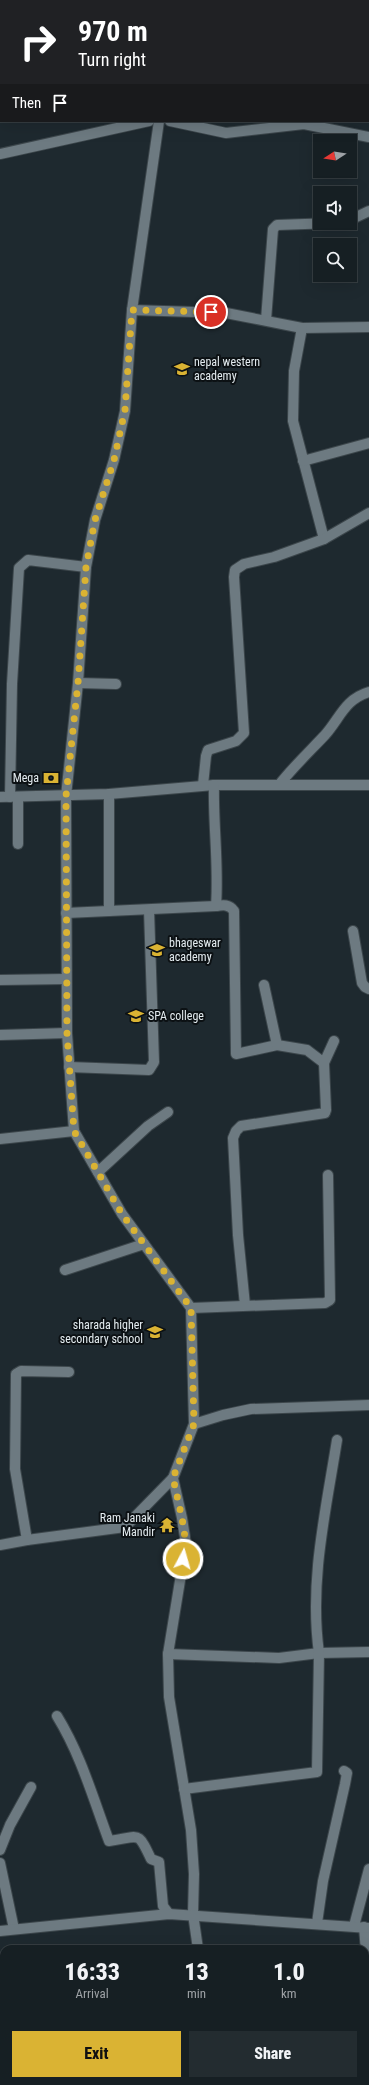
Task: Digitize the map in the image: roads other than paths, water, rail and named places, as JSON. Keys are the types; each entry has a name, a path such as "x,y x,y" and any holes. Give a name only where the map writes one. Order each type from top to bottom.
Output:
{"street":[{"path":"0,154 145,122"},
{"path":"0,1545 125,1527 173,1478 194,1424 191,1308 122,1214 74,1131 67,1033 66,796 78,683 86,567 95,520 114,460 125,410 132,310 159,122"},
{"path":"175,122 226,133 304,124 369,137"},
{"path":"357,217 369,211"},
{"path":"266,320 273,229 277,225 313,224"},
{"path":"132,310 226,313 302,328 369,327"},
{"path":"302,328 294,371 292,421 324,539"},
{"path":"303,461 369,444"},
{"path":"203,785 208,750 236,741 244,732 234,577 235,570 244,564 274,557 324,539 369,514"},
{"path":"18,844 9,797 12,684 19,568 28,560 86,567"},
{"path":"78,683 116,684"},
{"path":"278,785 290,769 327,732 344,708 369,692"},
{"path":"9,797 108,794 203,785 369,785"},
{"path":"214,785 213,808 218,881 216,906"},
{"path":"108,794 109,911"},
{"path":"66,913 150,910 224,905 231,907 234,911 235,1058 277,1045 307,1050 324,1064"},
{"path":"69,1067 149,1070 153,1067 150,910"},
{"path":"353,931 362,983 369,989"},
{"path":"0,980 66,980"},
{"path":"264,985 277,1045"},
{"path":"0,1035 67,1033"},
{"path":"246,1305 238,1235 233,1138 236,1131 241,1126 325,1113 324,1064 334,1041"},
{"path":"98,1172 148,1126 168,1112"},
{"path":"0,1139 74,1131"},
{"path":"191,1308 325,1302 330,1300 328,1175"},
{"path":"66,1270 144,1244"},
{"path":"27,1540 15,1469 16,1374 21,1371 69,1372"},
{"path":"194,1424 250,1409 369,1405"},
{"path":"184,1789 317,1772 319,1652 316,1634 317,1566 337,1440"},
{"path":"173,1478 186,1544 168,1654 169,1697 190,1830 194,1874 193,1914 197,1945"},
{"path":"168,1654 279,1658 319,1652 369,1652"},
{"path":"57,1716 70,1738 83,1766 109,1841 138,1837 143,1840 151,1859 159,1862 163,1906 169,1914"},
{"path":"317,1923 323,1881 347,1773 344,1771"},
{"path":"0,1850 10,1825 31,1787"},
{"path":"0,1863 14,1929"},
{"path":"364,1945 362,1927 369,1869"},
{"path":"0,1931 169,1914 193,1914 362,1927"}],"place":[{"name":"nepal western academy","path":"182,369"},
{"name":"Mega","path":"51,778"},
{"name":"bhageswar academy","path":"157,950"},
{"name":"SPA college","path":"136,1016"},
{"name":"sharada higher secondary school","path":"155,1332"},
{"name":"Ram Janaki Mandir","path":"167,1525"}]}
